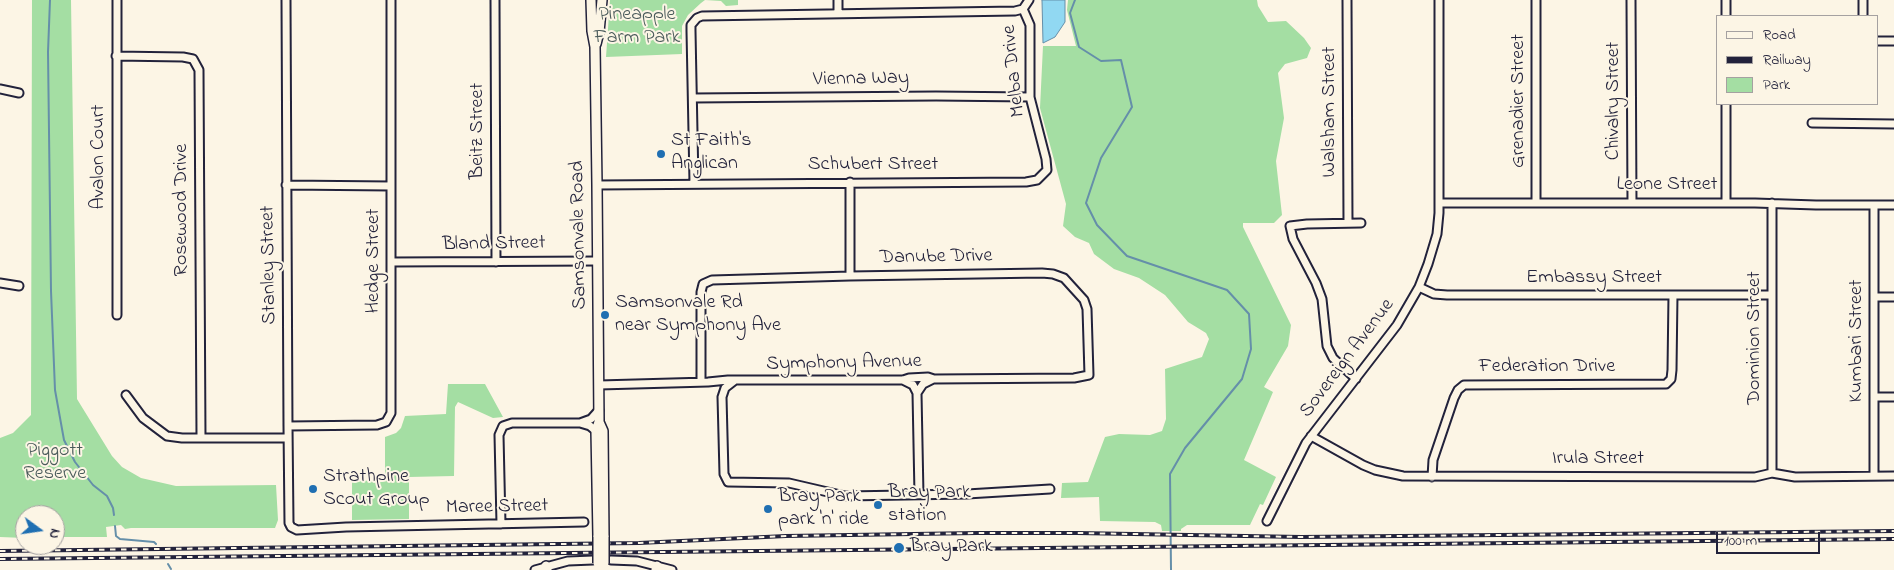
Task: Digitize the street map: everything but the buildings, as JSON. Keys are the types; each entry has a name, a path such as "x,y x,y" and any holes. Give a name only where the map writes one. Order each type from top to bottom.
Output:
{"main road":[{"name":"Samsonvale Road","path":"591,0 592,32 595,47 598,427 603,431 601,564"},
{"name":"Samsonvale Road","path":"595,47 599,32 602,0"}],"street":[{"name":"Avalon Court","path":"117,0 117,315"},
{"name":"Stanley Street","path":"286,0 288,438 289,523 292,529"},
{"name":"Hedge Street","path":"288,426 377,425 386,422 391,413 391,0"},
{"name":"Beitz Street","path":"495,0 496,262"},
{"path":"838,0 838,14"},
{"name":"Melba Drive","path":"1029,0 1023,9 1030,25 1030,98 1043,145 1047,170"},
{"name":"Walsham Street","path":"1347,0 1348,223"},
{"name":"Sovereign Avenue","path":"1267,521 1300,453 1311,436 1397,325 1419,288 1436,234 1439,203 1439,0"},
{"name":"Grenadier Street","path":"1536,0 1536,203"},
{"name":"Chivalry Street","path":"1631,0 1632,203"},
{"path":"1726,0 1726,15"},
{"path":"1862,0 1863,15"},
{"path":"694,183 691,26 697,18 702,16 1015,12 1023,9"},
{"path":"1879,41 1894,41"},
{"name":"Rosewood Drive","path":"116,56 183,57 193,59 198,70 201,438"},
{"path":"0,89 19,92"},
{"name":"Vienna Way","path":"693,98 936,96 1030,98"},
{"path":"1726,105 1726,203"},
{"path":"1812,124 1894,124"},
{"name":"Schubert Street","path":"597,185 1026,182 1038,180 1047,170"},
{"path":"850,182 850,276"},
{"path":"286,185 391,186"},
{"name":"Leone Street","path":"1439,203 1894,205"},
{"name":"Dominion Street","path":"1772,203 1772,474"},
{"name":"Kumbari Street","path":"1874,205 1874,476"},
{"path":"1356,379 1333,358 1327,346 1322,299 1316,283 1293,239 1290,226 1361,223"},
{"name":"Bland Street","path":"392,262 598,261"},
{"name":"Danube Drive","path":"705,382 701,292 703,284 712,280 850,276 1042,273 1064,278 1084,300 1087,309 1089,375"},
{"path":"0,282 19,286"},
{"name":"Embassy Street","path":"1419,288 1439,295 1772,295"},
{"name":"Federation Drive","path":"1432,477 1433,460 1458,390 1464,385 1657,385 1671,383 1672,295"},
{"path":"1874,297 1894,297"},
{"name":"Symphony Avenue","path":"599,385 705,382 714,380 903,380 918,377 934,379 1074,378 1089,375"},
{"path":"917,393 923,384 934,379"},
{"path":"903,380 913,385 917,393 919,495"},
{"path":"734,381 725,388 722,397 724,474 728,482 789,483 845,496 967,494 1050,489"},
{"path":"705,382 717,386 722,397"},
{"path":"126,395 143,418 166,436 288,438"},
{"path":"1874,397 1894,397"},
{"path":"580,423 591,419 599,410"},
{"path":"501,524 498,435 503,426 512,423 580,423 598,427"},
{"name":"Irula Street","path":"1311,436 1352,460 1375,470 1403,476 1755,476 1772,474 1795,477 1894,476"},
{"name":"Maree Street","path":"292,529 584,522"},
{"path":"534,570 568,562 601,564 629,560 656,568 672,570"}],"green space":[{"name":"Piggott Reserve","path":"32,0 71,0 77,399 112,456 122,467 141,478 176,486 276,485 278,520 275,528 125,529 121,525 106,527 107,537 65,537 65,505 15,505 15,538 0,537 0,438 13,433 31,415"},
{"name":"Pineapple Farm Park","path":"610,0 705,0 688,15 682,26 682,54 606,57"},
{"path":"705,0 738,0 738,5 726,6 721,1"},
{"path":"1068,0 1257,0 1258,6 1268,22 1286,21 1304,38 1311,48 1307,58 1285,64 1278,73 1284,118 1276,161 1282,215 1274,223 1243,223 1243,227 1291,325 1288,346 1264,387 1273,392 1244,460 1276,477 1263,505 1260,504 1250,525 1187,525 1181,531 1162,531 1161,525 1155,522 1100,521 1099,497 1061,498 1062,483 1088,482 1105,437 1119,434 1150,435 1162,431 1166,419 1165,369 1202,357 1209,339 1206,333 1188,322 1165,295 1139,278 1114,269 1094,254 1089,243 1075,237 1063,226 1066,204 1040,108 1043,46 1076,46 1067,10"},
{"path":"448,384 485,384 503,417 493,418 458,402 455,407 454,476 409,477 409,519 352,520 352,482 385,479 385,437 396,433 401,428 405,416 446,414"}],"water":[{"path":"1042,0 1065,0 1065,22 1055,37 1043,43"}],"waterway":[{"path":"50,0 48,52 51,291 55,390 64,440 75,462 93,485 107,496 114,515"},
{"path":"1075,0 1070,13 1079,47 1101,61 1121,60 1132,107 1101,158 1086,203 1097,225 1127,256 1227,290 1249,314 1251,349 1242,379 1185,448 1170,474 1171,570"},
{"path":"115,526 116,536 120,539 154,542 156,544"},
{"path":"168,564 171,569"}],"railway":[{"path":"0,551 639,543 786,536 977,533 1301,537 1894,531"},
{"path":"0,559 1894,539"}],"place":[{"name":"St Faith's Anglican","path":"661,154"},
{"name":"Samsonvale Rd near Symphony Ave","path":"605,315"},
{"name":"Strathpine Scout Group","path":"313,489"},
{"name":"Bray Park station","path":"878,505"},
{"name":"Bray Park park 'n' ride","path":"768,509"},
{"name":"Bray Park","path":"899,548"}]}
